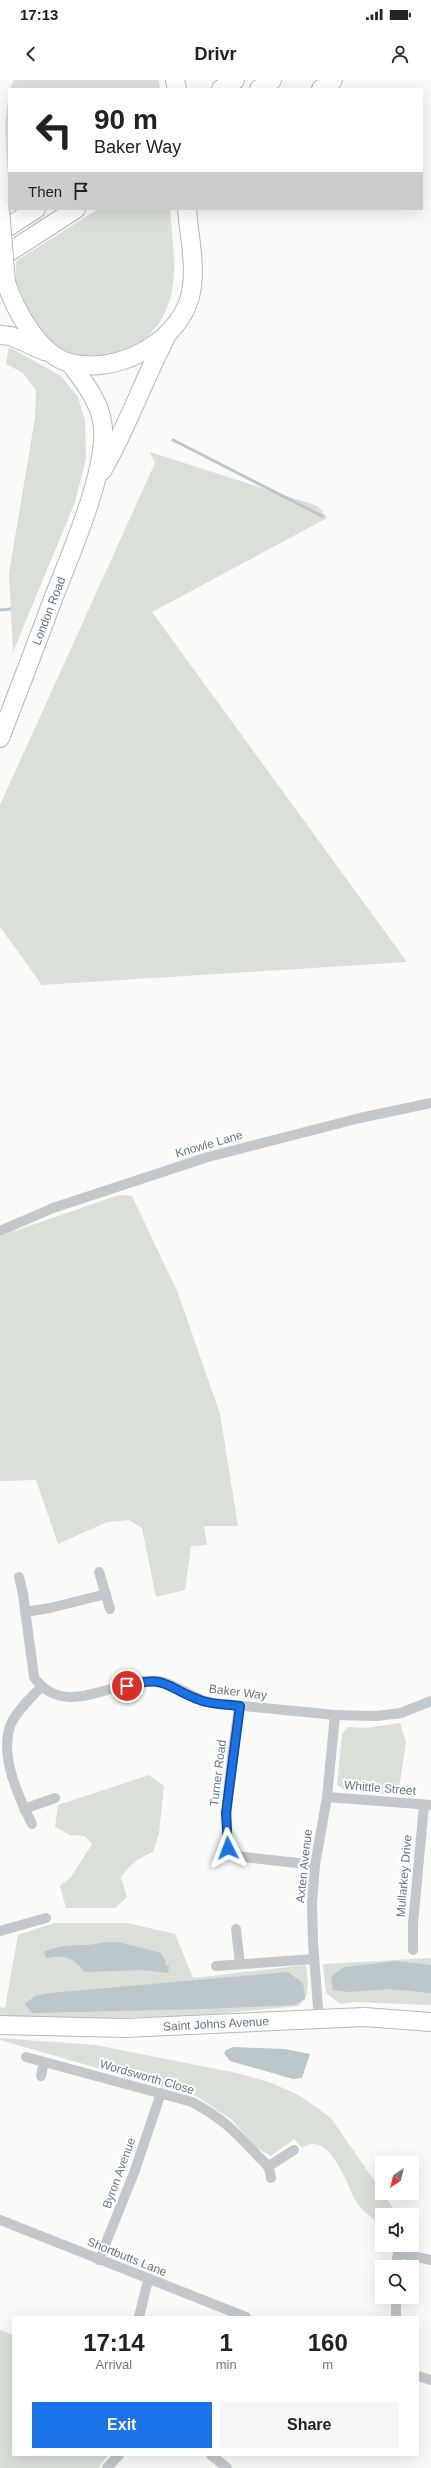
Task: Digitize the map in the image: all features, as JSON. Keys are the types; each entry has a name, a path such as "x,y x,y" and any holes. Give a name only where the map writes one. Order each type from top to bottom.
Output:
{"highway":[{"path":"223,88 235,80"},
{"path":"260,88 272,80"},
{"path":"322,88 333,80"},
{"path":"0,209 6,282 13,304 28,327 54,355"},
{"path":"0,232 34,210"},
{"path":"0,258 74,210"},
{"name":"London Road","path":"95,484 114,450 153,362 168,335 184,311 191,292 193,269 190,214"},
{"path":"0,334 11,336 70,363 108,363 132,357 168,335"},
{"name":"London Road","path":"0,738 72,551 95,484 102,444 102,422 92,394 70,363"},
{"name":"Saint Johns Avenue","path":"0,2025 125,2028 364,2018 431,2022"}],"street":[{"name":"Knowle Lane","path":"0,1231 60,1206 208,1157 322,1127 431,1102"},
{"path":"99,1572 110,1609"},
{"path":"19,1578 24,1594 34,1677 41,1687 15,1717 8,1738 7,1755 12,1779 24,1809 32,1824"},
{"path":"25,1612 50,1608 106,1594"},
{"name":"Baker Way","path":"41,1687 59,1696 73,1696 88,1695 142,1681 157,1681 170,1684 198,1700 240,1706 335,1715 385,1716 409,1710 431,1701"},
{"name":"Turner Road","path":"240,1706 226,1813 228,1848 235,1856 315,1865"},
{"name":"Axten Avenue","path":"319,2020 314,1959 312,1903 315,1865 327,1797 335,1715"},
{"name":"Whittle Street","path":"327,1797 427,1805"},
{"path":"24,1809 55,1798"},
{"name":"Mullarkey Drive","path":"413,1950 413,1924 427,1805"},
{"path":"0,1931 46,1918"},
{"path":"236,1929 240,1964"},
{"path":"216,1966 314,1959"},
{"name":"Wordsworth Close","path":"26,2057 192,2102 214,2113 232,2127 269,2166"},
{"path":"41,2076 44,2062"},
{"name":"Byron Avenue","path":"99,2260 134,2172 161,2093"},
{"path":"271,2178 269,2166 294,2150"},
{"name":"Shortbutts Lane","path":"0,2220 148,2280 243,2316"},
{"path":"408,2252 431,2260"},
{"path":"139,2316 148,2280"},
{"path":"396,2304 396,2316"},
{"path":"419,2376 431,2380"},
{"path":"107,2468 118,2456"},
{"path":"212,2456 227,2468"}],"shaded area":[{"path":"14,80 159,80 160,88 10,88"},
{"path":"8,100 8,177 5,127"},
{"path":"96,210 170,210 174,270 168,305 159,322 148,336 133,347 117,354 100,357 82,356 64,350 38,330 27,314 18,296 16,288 16,261"},
{"path":"9,347 61,376 78,397 85,421 86,459 75,502 13,652 9,573 35,418 36,390 23,373 6,364"},
{"path":"150,452 318,506 327,518 152,612 407,962 42,985 0,927 0,805 155,463"},
{"path":"119,1195 132,1196 178,1293 220,1414 238,1526 204,1526 207,1545 191,1546 185,1590 156,1597 142,1528 129,1520 107,1522 58,1544 36,1480 0,1481 0,1236"},
{"path":"400,1723 406,1742 398,1795 345,1790 337,1785 342,1734 348,1727 366,1728"},
{"path":"149,1775 164,1786 159,1833 153,1852 135,1862 121,1877 127,1897 115,1908 66,1908 60,1886 71,1877 92,1844 85,1836 70,1835 55,1827 58,1805"},
{"path":"54,1923 128,1923 175,1934 193,1978 306,1965 308,1982 307,1993 305,1998 298,2006 195,2016 63,2019 0,2016 0,2007 5,2008 18,1935"},
{"path":"105,1942 118,1942 161,1953 166,1962 165,1965 169,1966 168,1973 144,1970 84,1972 76,1963 68,1958 58,1956 46,1958 44,1952 59,1947 90,1945"},
{"path":"431,1958 431,2005 353,2002 340,2004 326,1993 323,1964"},
{"path":"396,1961 431,1965 431,1993 389,1989 349,1992 333,1990 331,1977 344,1967"},
{"path":"288,1972 303,1983 305,1999 294,2005 203,2009 32,2013 25,2004 35,1996 50,1993"},
{"path":"0,2038 95,2045 237,2073 272,2083 302,2097 331,2118 375,2182 375,2200 388,2200 393,2208 375,2208 375,2220 357,2203 343,2173 329,2152 321,2146 312,2144 302,2148 294,2139 271,2156 257,2148 232,2120 198,2097 0,2040"},
{"path":"233,2047 285,2049 310,2054 302,2078 293,2079 230,2061 224,2053 226,2050"},
{"path":"0,2330 12,2335 12,2456 107,2456 98,2468 0,2468"}],"waterway":[{"path":"173,440 322,516"},
{"path":"0,610 10,609"}],"route":[{"path":"127,1686 142,1681 157,1681 170,1684 198,1700 240,1706 226,1813 228,1848"}]}
